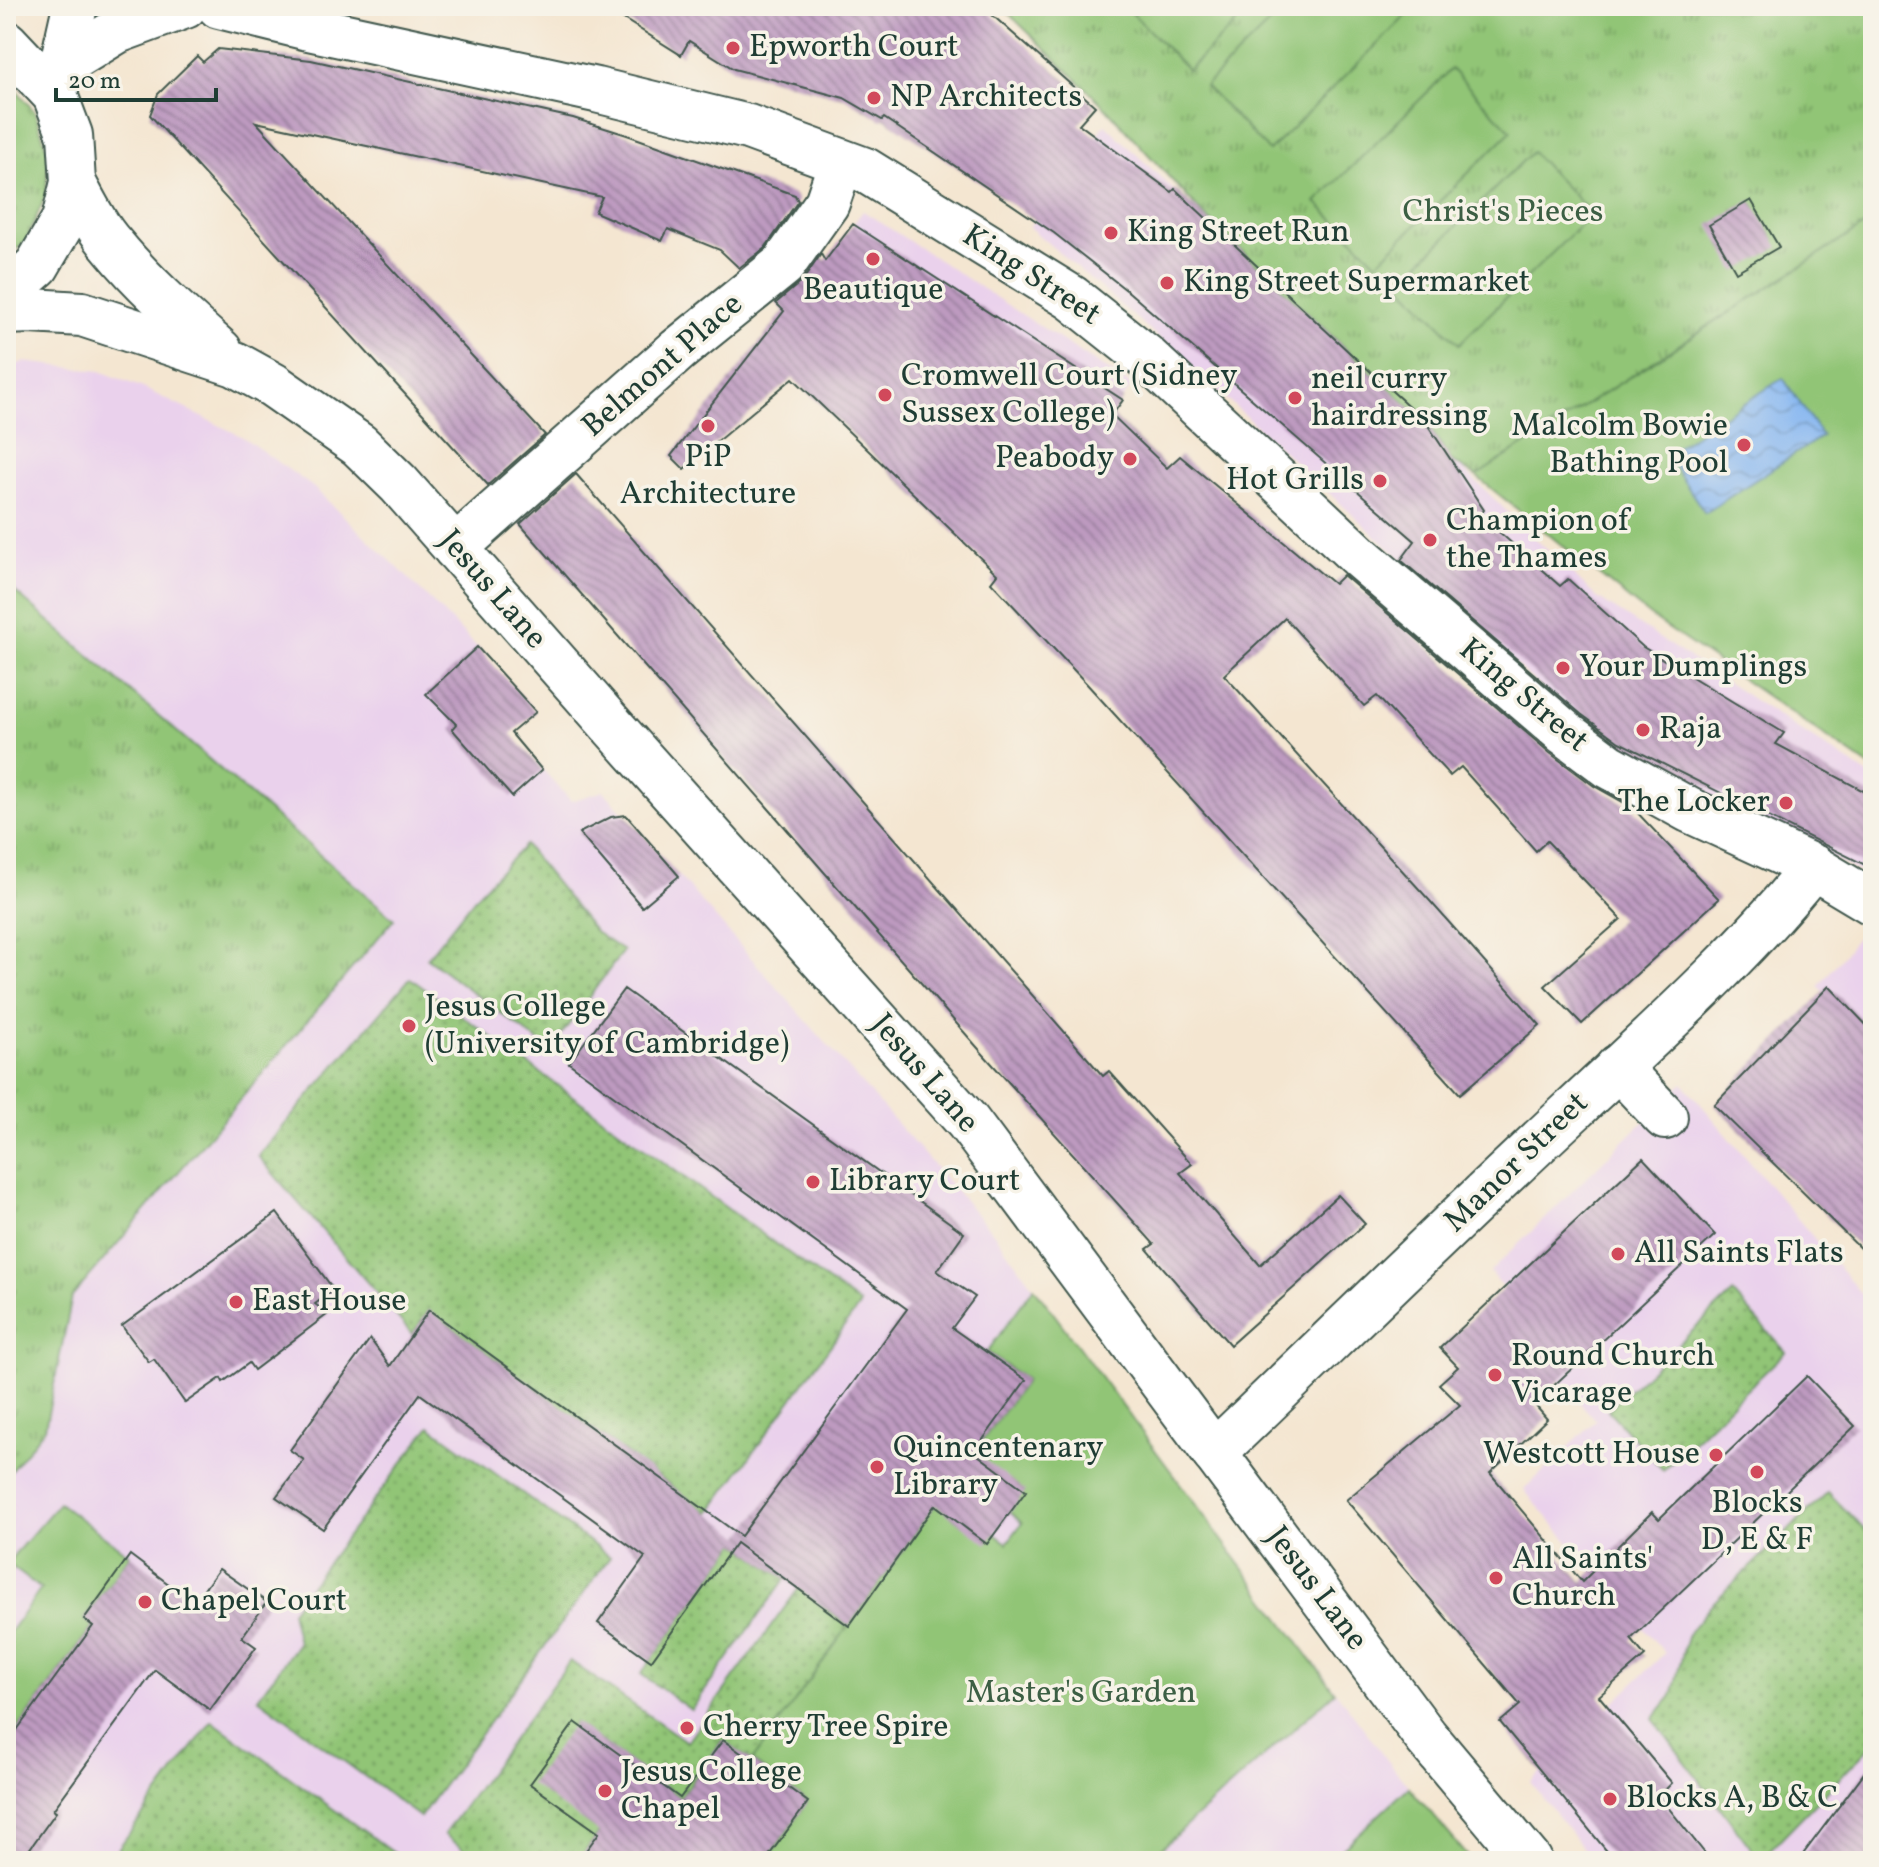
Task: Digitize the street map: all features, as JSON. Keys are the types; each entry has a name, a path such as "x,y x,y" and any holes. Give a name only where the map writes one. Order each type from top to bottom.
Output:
{"street":[{"path":"6,293 37,266 64,220 73,182 70,135 58,81 75,6"},
{"path":"58,81 117,31 185,6"},
{"name":"King Street","path":"219,6 748,127 865,170 1072,298 1097,317 1145,356 1371,567 1565,733 1609,766 1689,810 1813,867 1873,903"},
{"path":"6,43 58,81"},
{"name":"Belmont Place","path":"455,548 678,350 783,265 827,203 841,162"},
{"name":"Jesus Lane","path":"73,182 113,247 177,312 235,364"},
{"name":"Jesus Lane","path":"6,312 82,314 235,364 273,385 359,445 399,484 968,1122 1426,1737 1530,1861"},
{"name":"Manor Street","path":"1214,1453 1700,991 1813,867"},
{"path":"1618,1067 1665,1117"}],"shaded area":[{"path":"1105,124 1596,597 1873,778 1873,879 1595,737 1171,348 1029,227"},
{"path":"863,211 1132,386 1099,430 832,252"},
{"name":"Jesus College (University of Cambridge)","path":"24,362 100,371 143,388 241,436 313,487 477,647 536,712 511,734 571,801 604,791 994,1234 1391,1765 1472,1861 6,1861 6,368"},
{"path":"1868,924 1873,928 1873,1028 1818,987"},
{"name":"Westcott House","path":"1683,1083 1873,1308 1873,1861 1593,1861 1530,1782 1665,1653 1524,1490 1596,1420 1559,1381 1574,1365 1490,1272"}],"green space":[{"name":"Christ's Pieces","path":"1001,6 1873,6 1873,220 1476,476 1451,460 1425,421 1201,212 1106,108"},
{"path":"1253,6 1188,70 1127,8"},
{"path":"1287,6 1396,6 1406,16 1269,151 1205,86"},
{"path":"1451,69 1511,131 1377,263 1316,202"},
{"path":"6,77 35,112 48,153 46,195 26,241 6,260"},
{"path":"1532,152 1592,214 1459,344 1399,283"},
{"path":"1873,220 1873,769 1650,616 1476,476"},
{"path":"6,584 394,919 72,1297 45,1428 6,1477"},
{"path":"525,845 595,932 623,951 550,1050 427,958 477,895"},
{"path":"410,978 860,1305 709,1513 429,1311 412,1334 258,1156"},
{"name":"Master's Garden","path":"1034,1287 1335,1692 1147,1861 895,1861 888,1856 869,1855 863,1861 766,1861 807,1802 752,1761 942,1495 1007,1543 1022,1523 1010,1512 974,1452 1026,1380 987,1352"},
{"path":"1733,1293 1786,1352 1663,1470 1608,1410"},
{"path":"430,1426 610,1557 420,1817 258,1698 298,1643 291,1611"},
{"path":"1828,1492 1873,1539 1873,1744 1760,1860 1653,1719 1672,1696 1687,1636 1693,1627 1715,1601"},
{"path":"59,1503 130,1555 84,1619 93,1626 6,1745 6,1637 41,1589 7,1563"},
{"path":"736,1543 785,1579 691,1710 641,1674"},
{"path":"799,1588 849,1626 752,1761 722,1740 680,1798 575,1723 599,1833 578,1861 479,1861 444,1834 570,1661 687,1742"},
{"path":"212,1721 405,1861 109,1861"},
{"path":"1409,1787 1472,1861 1329,1861"}],"water":[{"name":"Malcolm Bowie Bathing Pool","path":"1783,378 1822,436 1705,513 1666,454"}],"building":[{"path":"603,6 982,6 1095,106 1079,124 1172,192 1175,189 1425,421 1484,510 1480,515 1560,586 1568,579 1643,647 1784,733 1776,744 1873,796 1873,869 1619,742 1581,714 1401,560 1415,541 1130,293 1054,233 884,118 882,120 844,98 734,69 689,41 681,55"},
{"path":"218,49 311,60 573,118 795,195 798,201 765,248 739,268 720,250 668,229 662,241 595,212 602,197 256,122 545,435 488,485 150,115 158,94 197,56 203,62"},
{"path":"1751,200 1779,247 1736,272 1709,225"},
{"path":"853,224 1123,400 1112,415 1167,468 1180,456 1334,584 1343,575 1550,753 1594,786 1632,807 1719,899 1582,1024 1545,986 1621,919 1547,841 1536,851 1461,767 1450,776 1377,696 1364,706 1285,618 1224,675 1540,1025 1460,1094 991,582 997,574 793,378 684,469 671,456 784,311 776,303 803,280 821,254 825,261"},
{"path":"576,474 1103,1076 1109,1071 1192,1164 1180,1173 1260,1265 1338,1195 1365,1224 1230,1345 1147,1249 1154,1244 984,1055 520,524"},
{"path":"477,647 536,712 511,733 542,770 512,797 452,729 456,724 426,694"},
{"path":"626,815 679,876 642,907 579,833 611,817"},
{"path":"1829,986 1873,1032 1873,1261 1714,1105"},
{"path":"624,989 964,1233 937,1271 975,1297 952,1328 1026,1380 974,1452 1026,1491 987,1544 935,1505 849,1626 736,1543 651,1661 598,1623 645,1557 420,1394 323,1529 276,1497 304,1460 290,1450 370,1339 390,1366 429,1310 741,1536 907,1309 569,1063"},
{"path":"1643,1158 1715,1235 1534,1404 1547,1419 1490,1473 1582,1582 1652,1512 1659,1519 1807,1376 1855,1426 1631,1639 1645,1656 1599,1696 1672,1783 1659,1796 1711,1861 1615,1861 1500,1722 1520,1705 1346,1500 1460,1405 1439,1384 1458,1367 1440,1348"},
{"name":"East House","path":"277,1213 334,1290 315,1304 328,1314 254,1370 249,1363 185,1403 154,1359 149,1362 122,1326"},
{"name":"Chapel Court","path":"130,1555 194,1603 219,1569 265,1601 242,1637 256,1647 210,1710 155,1670 53,1810 56,1812 21,1861 6,1861 6,1745 93,1626 84,1619"},
{"name":"Jesus College Chapel","path":"575,1722 680,1798 723,1740 808,1802 765,1861 578,1861 599,1833 530,1784"},
{"path":"1873,1761 1873,1861 1798,1861"}],"place":[{"name":"Epworth Court","path":"733,48"},
{"name":"NP Architects","path":"874,98"},
{"name":"King Street Run","path":"1111,233"},
{"name":"Beautique","path":"873,259"},
{"name":"King Street Supermarket","path":"1167,283"},
{"name":"Cromwell Court (Sidney Sussex College)","path":"885,395"},
{"name":"neil curry hairdressing","path":"1295,398"},
{"name":"PiP Architecture","path":"708,426"},
{"name":"Malcolm Bowie Bathing Pool","path":"1744,445"},
{"name":"Peabody","path":"1130,459"},
{"name":"Hot Grills","path":"1380,481"},
{"name":"Champion of the Thames","path":"1430,540"},
{"name":"Your Dumplings","path":"1563,668"},
{"name":"Raja","path":"1643,730"},
{"name":"The Locker","path":"1786,803"},
{"name":"Jesus College (University of Cambridge)","path":"409,1026"},
{"name":"Library Court","path":"813,1182"},
{"name":"All Saints Flats","path":"1618,1254"},
{"name":"East House","path":"236,1302"},
{"name":"Round Church Vicarage","path":"1495,1375"},
{"name":"Westcott House","path":"1716,1455"},
{"name":"Quincentenary Library","path":"877,1467"},
{"name":"Blocks D, E & F","path":"1757,1472"},
{"name":"All Saints' Church","path":"1496,1578"},
{"name":"Chapel Court","path":"145,1602"},
{"name":"Cherry Tree Spire","path":"687,1728"},
{"name":"Jesus College Chapel","path":"605,1791"},
{"name":"Blocks A, B & C","path":"1610,1799"}]}
